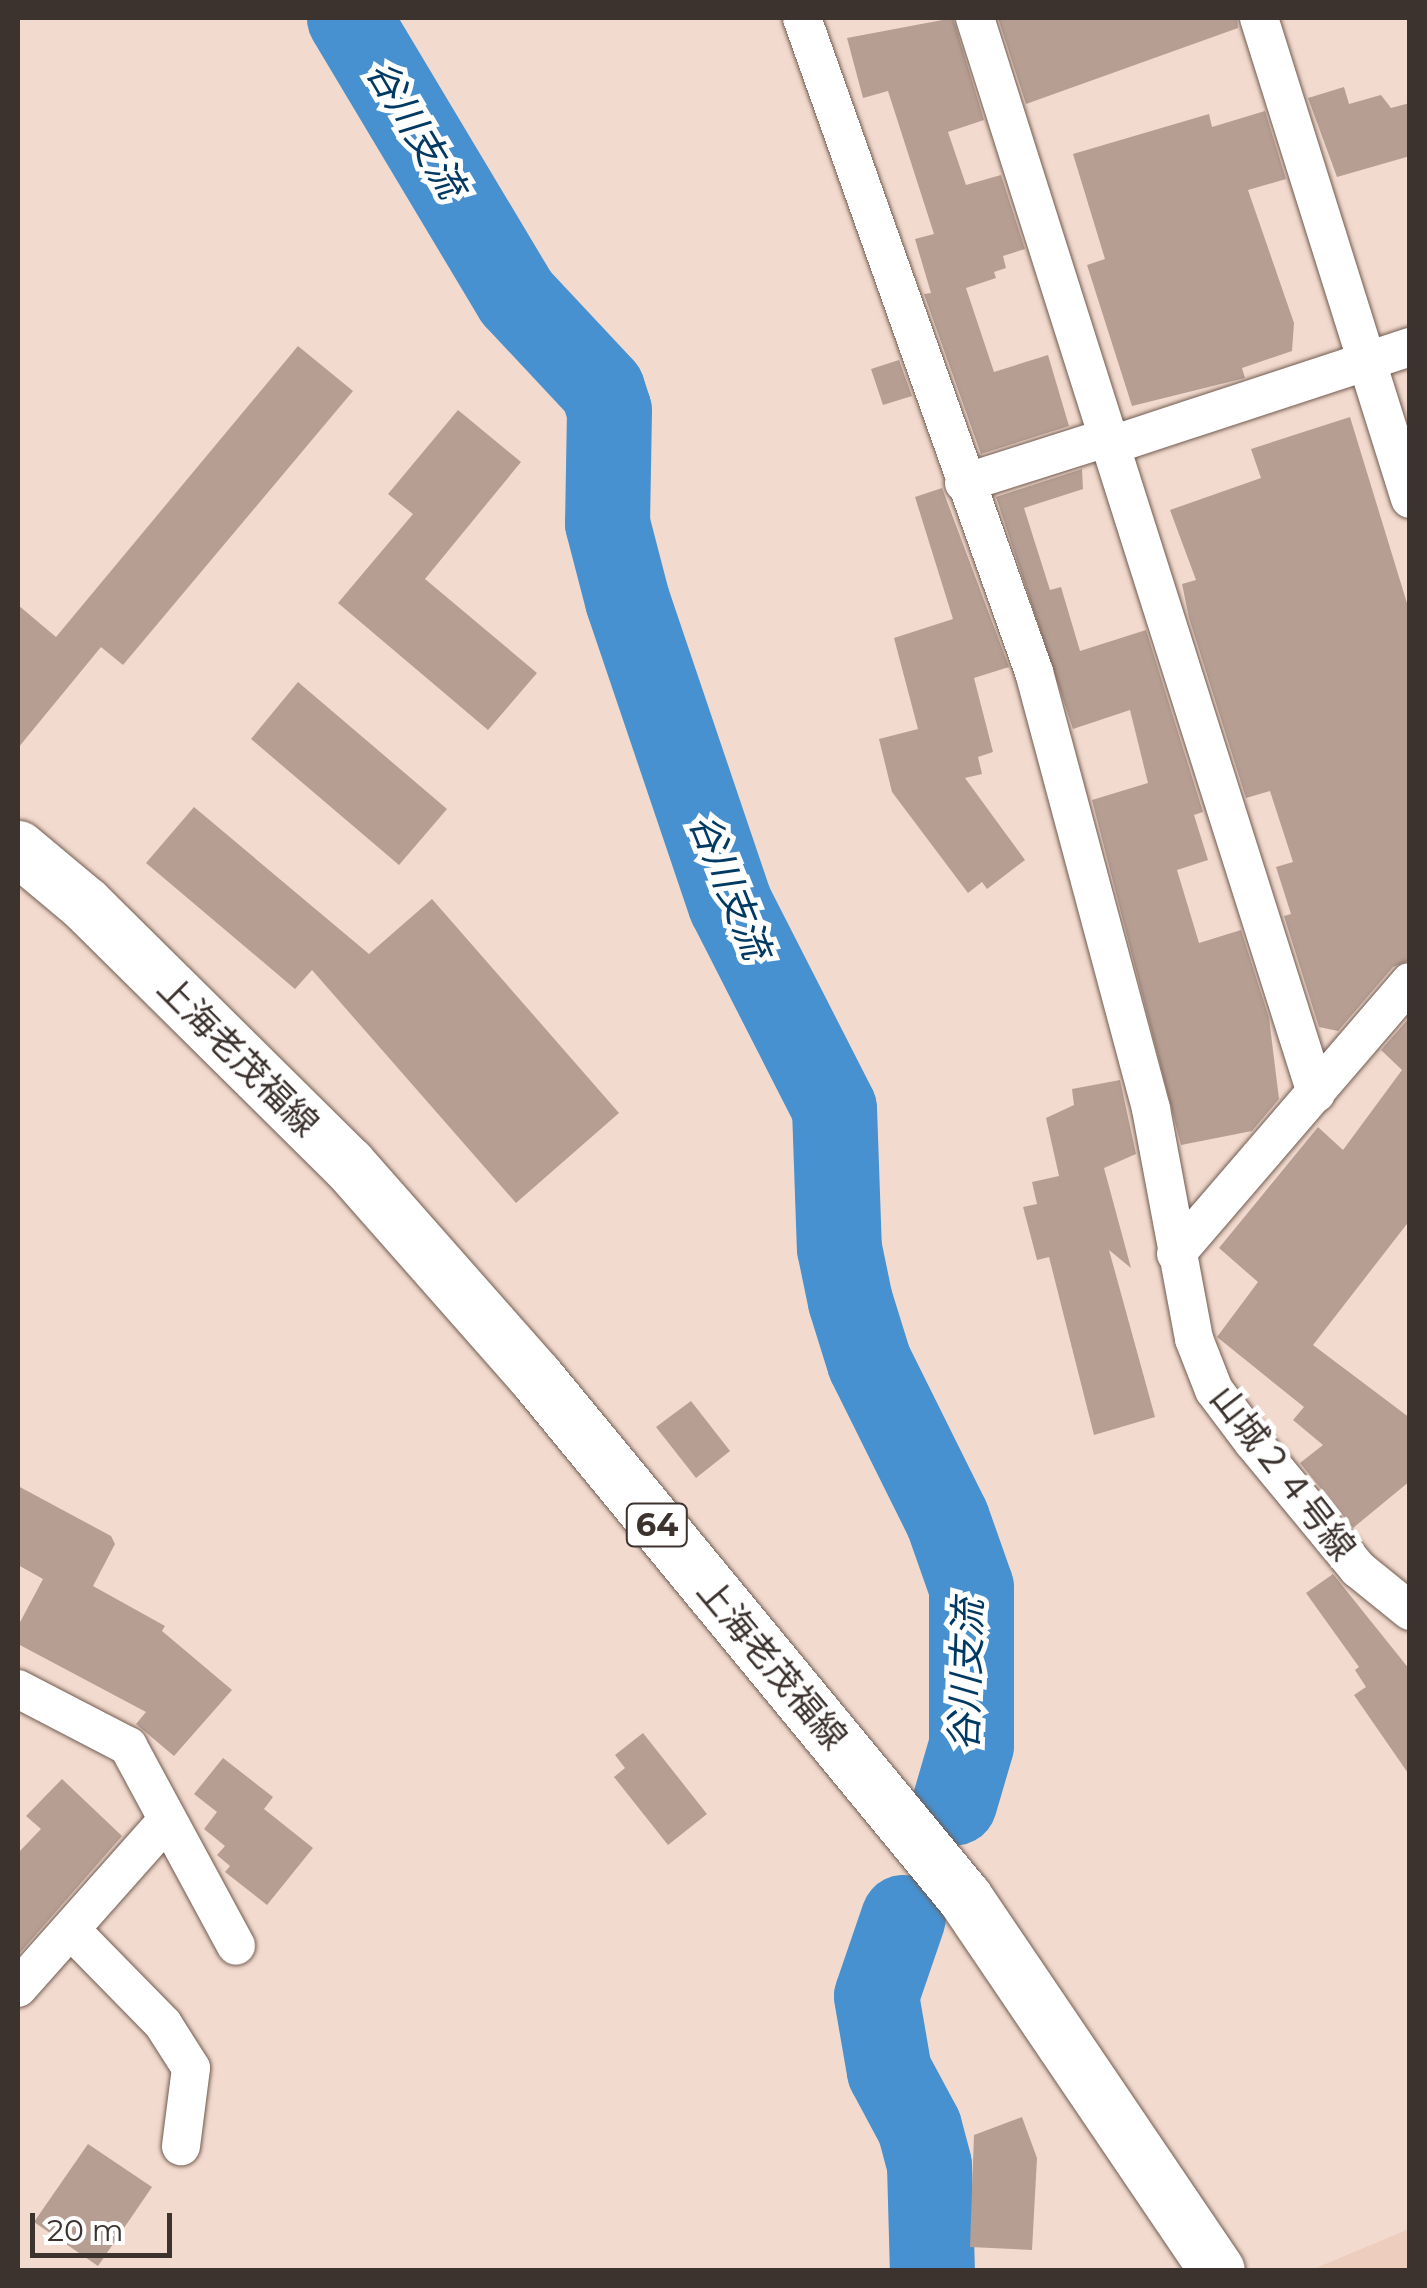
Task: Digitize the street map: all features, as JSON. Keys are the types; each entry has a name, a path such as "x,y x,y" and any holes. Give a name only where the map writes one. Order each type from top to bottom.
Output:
{"main road":[{"name":"上海老茂福線","path":"18,848 85,904 348,1164 535,1376 965,1898 1218,2270"}],"street":[{"name":"山城２４号線","path":"802,18 832,89 964,483 1034,672 1151,1109 1194,1339 1214,1390 1334,1544 1410,1611"},
{"path":"975,18 1114,440 1316,1093"},
{"path":"1259,18 1410,499"},
{"path":"964,483 1410,348"},
{"path":"1176,1254 1410,982"},
{"path":"18,1689 128,1746 236,1946"},
{"path":"18,1988 167,1820"},
{"path":"71,1930 164,2024 190,2068 181,2146"}],"shaded area":[{"path":"1409,2229 1409,2270 1311,2270"}],"building":[{"path":"953,18 984,120 948,132 966,185 1001,175 1025,249 1003,256 1006,268 994,272 996,278 966,288 994,372 1048,355 1069,426 981,454 924,294 931,293 915,239 934,234 888,91 863,98 847,38"},
{"path":"998,18 1237,18 1238,28 1026,104"},
{"path":"1344,87 1349,104 1381,95 1391,108 1410,103 1410,156 1337,177 1308,98"},
{"path":"1265,111 1286,179 1248,190 1294,323 1292,351 1242,368 1245,378 1132,406 1087,265 1105,259 1073,154 1209,114 1212,127"},
{"path":"298,346 353,391 123,665 101,647 18,748 18,605 56,637"},
{"path":"899,360 912,396 883,405 871,369"},
{"path":"458,410 521,462 425,579 537,673 488,730 338,603 413,514 388,494"},
{"path":"1350,417 1410,613 1410,960 1393,967 1338,1031 1319,1027 1284,916 1291,914 1276,867 1293,862 1270,791 1246,798 1189,618 1182,584 1196,580 1170,510 1261,478 1251,449"},
{"path":"1082,469 1083,489 1024,508 1050,590 1061,587 1080,651 1146,630 1203,812 1194,815 1208,860 1177,870 1199,943 1241,930 1269,1018 1279,1099 1252,1131 1181,1145 1092,800 1148,783 1130,710 1073,729 996,497"},
{"path":"942,488 1009,667 974,678 993,752 978,757 982,774 965,778 1025,860 987,889 982,882 968,893 892,792 879,739 918,729 894,638 953,619 915,497"},
{"path":"298,682 447,809 399,865 251,739"},
{"path":"194,807 369,954 432,899 619,1113 516,1203 312,970 295,989 146,863"},
{"path":"1410,1017 1410,1220 1313,1345 1410,1418 1410,1481 1353,1528 1300,1463 1323,1445 1293,1420 1304,1407 1217,1337 1258,1282 1219,1248 1318,1127 1343,1150 1402,1070 1381,1050"},
{"path":"1120,1080 1136,1154 1104,1168 1131,1268 1109,1250 1155,1417 1094,1435 1049,1257 1037,1260 1023,1207 1037,1204 1032,1182 1059,1176 1046,1118 1074,1105 1072,1089"},
{"path":"691,1401 730,1451 696,1478 656,1427"},
{"path":"18,1486 111,1536 115,1544 93,1586 165,1626 162,1631 232,1690 174,1756 136,1724 146,1712 18,1644 18,1626 43,1579 18,1565"},
{"path":"1333,1574 1410,1670 1410,1776 1354,1695 1366,1687 1355,1670 1359,1667 1306,1593"},
{"path":"643,1733 707,1814 668,1845 614,1777 625,1768 615,1755"},
{"path":"223,1758 273,1797 264,1809 313,1848 267,1905 225,1872 230,1866 217,1855 225,1846 204,1829 217,1812 194,1794"},
{"path":"62,1779 122,1836 18,1955 18,1853 41,1829 26,1816"},
{"path":"1022,2117 1037,2158 1032,2250 970,2247 974,2135"},
{"path":"88,2144 152,2187 98,2266 34,2222"}],"waterway":[{"name":"谷川支流","path":"349,18 516,297 602,389 609,410 607,523 627,600 730,904 834,1108 839,1248 850,1301 869,1362 947,1519 971,1587 971,1745 954,1803"},
{"path":"903,1917 876,1996 889,2071 919,2127 929,2165 932,2270"}]}
